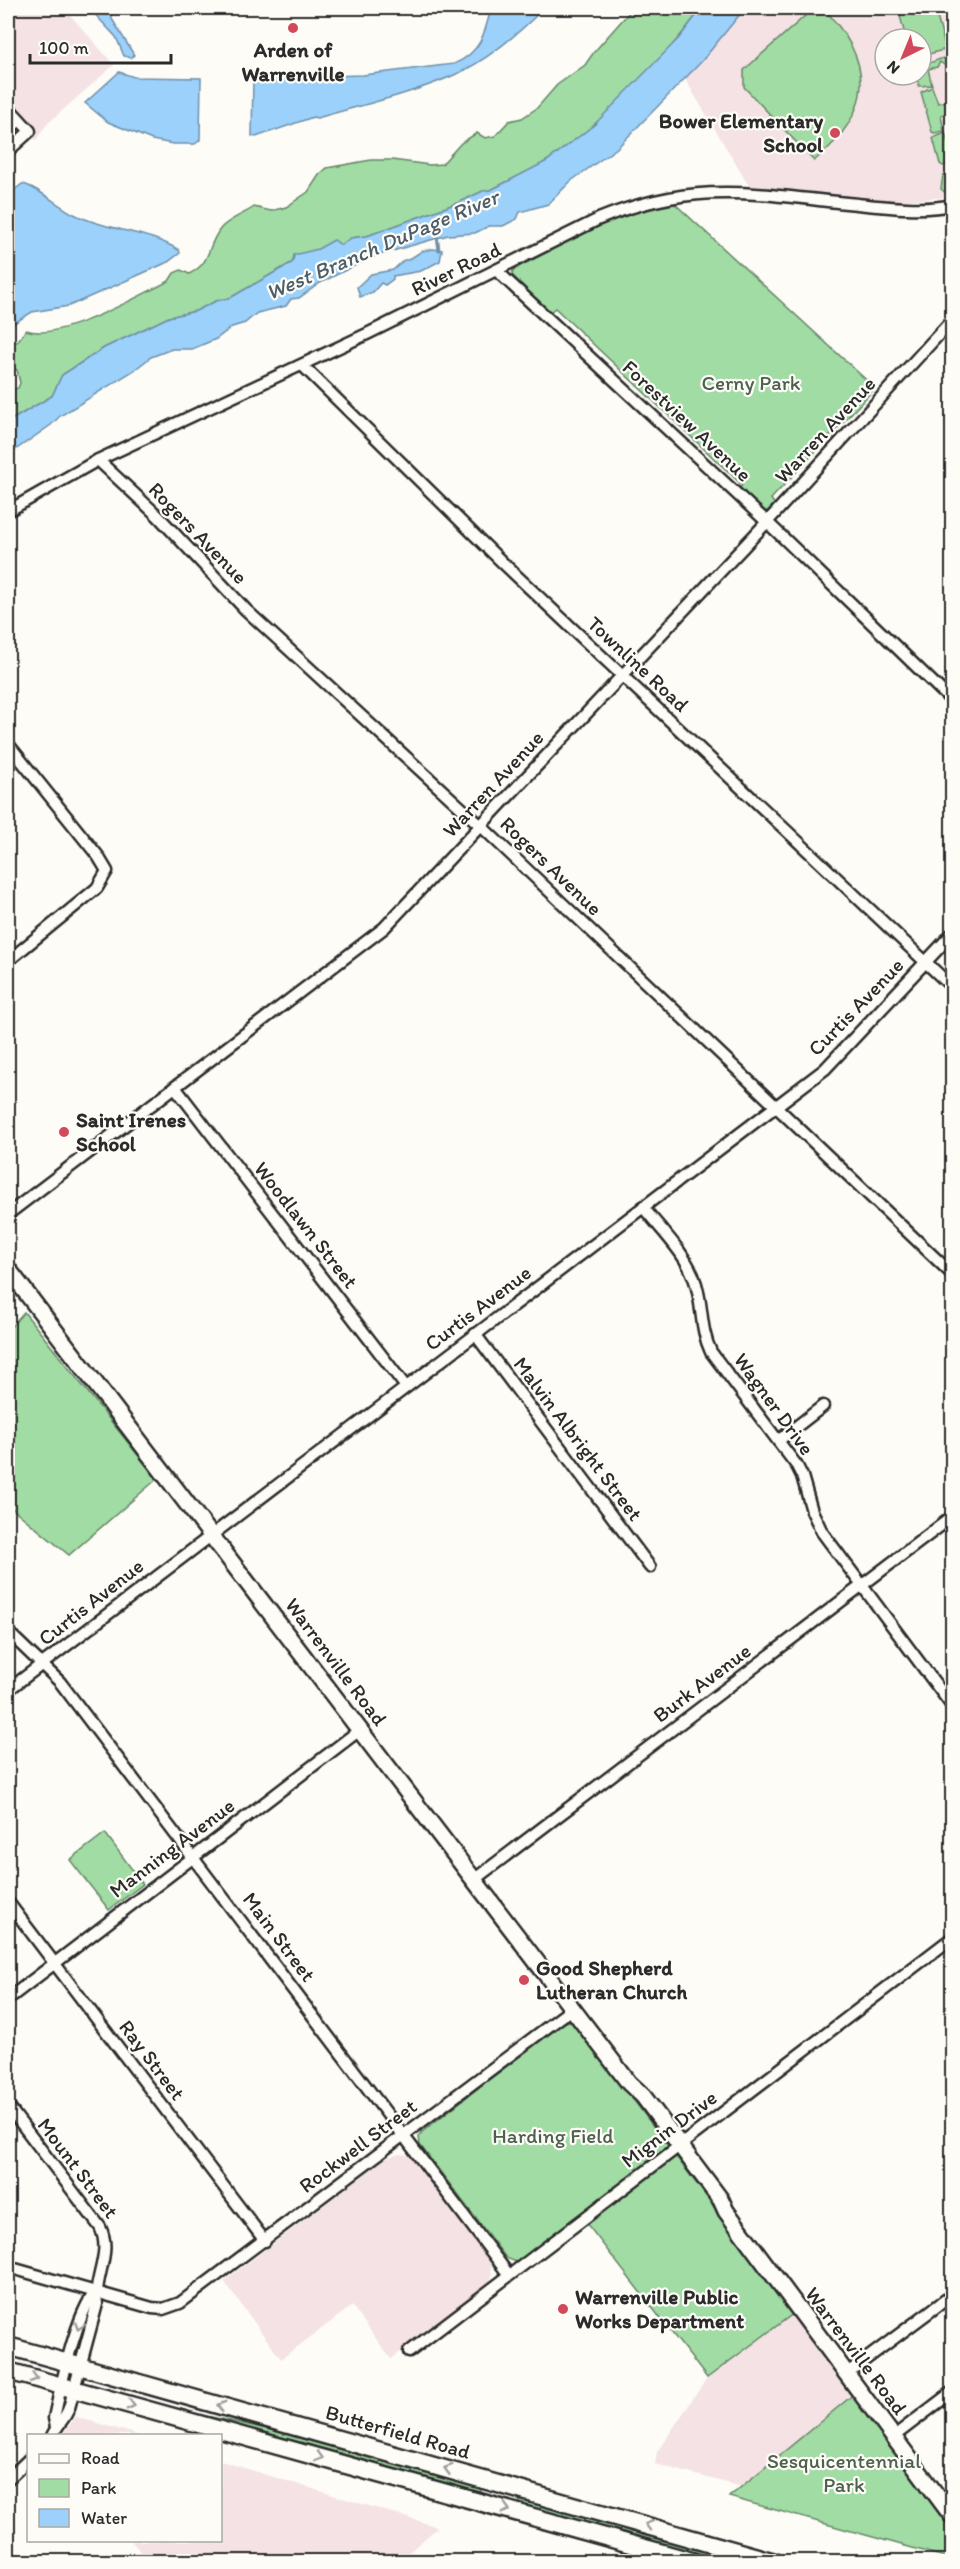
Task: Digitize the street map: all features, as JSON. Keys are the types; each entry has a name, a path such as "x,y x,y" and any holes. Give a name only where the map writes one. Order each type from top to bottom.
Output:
{"main road":[{"name":"Warrenville Road","path":"8,1269 476,1879 952,2516"},
{"name":"Butterfield Road","path":"8,2346 775,2562"},
{"path":"8,2371 695,2562"}],"street":[{"path":"8,107 30,131 8,151"},
{"path":"8,131 19,120"},
{"name":"River Road","path":"8,511 98,460 302,365 497,271 598,219 649,201 684,194 728,191 881,206 951,208"},
{"name":"Forestview Avenue","path":"497,271 767,522 952,701"},
{"name":"Warren Avenue","path":"8,1214 384,928 767,522 952,320"},
{"name":"Townline Road","path":"302,365 503,563 952,987"},
{"name":"Rogers Avenue","path":"98,460 158,516 246,610 481,826 952,1274"},
{"path":"8,744 98,856 107,871 100,885 8,961"},
{"name":"Curtis Avenue","path":"8,1690 825,1069 952,934"},
{"name":"Woodlawn Street","path":"174,1087 406,1387"},
{"name":"Wagner Drive","path":"644,1207 691,1271 698,1292 703,1334 711,1352 802,1476 816,1523 952,1706"},
{"name":"Malvin Albright Street","path":"475,1334 650,1567"},
{"path":"778,1441 823,1406"},
{"name":"Burk Avenue","path":"476,1879 952,1517"},
{"name":"Main Street","path":"8,1632 60,1682 509,2275"},
{"name":"Manning Avenue","path":"8,1999 361,1729"},
{"name":"Ray Street","path":"8,1902 265,2241"},
{"name":"Mignin Drive","path":"409,2352 952,1938"},
{"name":"Rockwell Street","path":"95,2292 152,2308 163,2309 180,2303 573,2008"},
{"name":"Mount Street","path":"8,2106 100,2227 105,2237 104,2259 95,2292"},
{"path":"8,2267 95,2292 87,2302 68,2387 64,2420 54,2431"},
{"path":"846,2374 952,2295"},
{"path":"893,2437 952,2392"},
{"path":"8,2479 27,2461"}],"shaded area":[{"path":"8,8 64,8 114,65 47,124 36,140 8,109"},
{"name":"Bower Elementary School","path":"745,8 952,8 952,197 905,200 862,199 749,186 685,79"},
{"path":"399,2154 407,2155 414,2160 490,2259 492,2276 488,2286 391,2359 352,2306 281,2359 224,2281 386,2158"},
{"path":"794,2313 854,2394 742,2487 655,2464 657,2452 707,2378"},
{"path":"76,2417 135,2434 63,2434"},
{"path":"222,2461 438,2527 399,2561 150,2561 132,2542 222,2542"}],"green space":[{"path":"633,8 702,8 669,50 612,109 548,160 491,190 483,191 460,202 367,236 351,238 341,245 294,255 293,262 230,298 216,301 196,311 169,317 104,348 62,375 52,396 8,422 8,391 18,388 20,383 17,370 8,365 8,340 17,342 26,330 40,332 58,330 78,324 169,281 174,273 181,270 189,274 206,259 216,235 224,225 254,207 271,211 286,207 308,192 319,175 327,168 371,160 442,164 461,143 477,133 485,138 495,136 509,121 522,118 537,108 557,85 585,65"},
{"path":"814,8 823,8 840,28 852,48 859,68 861,87 857,106 848,124 834,143 814,161 744,87 744,70"},
{"path":"908,8 921,8 924,12 939,8 952,8 952,12 937,17 946,49 933,53 933,27 903,27 899,12"},
{"path":"943,58 951,63 944,65 940,62 937,67 933,68 933,62"},
{"path":"932,87 938,103 947,101 951,104 952,102 949,112 941,115 944,131 932,132 921,92"},
{"path":"945,133 950,149 952,149 952,163 943,166 940,164 933,138"},
{"path":"952,172 952,194 941,189 943,175"},
{"name":"Cerny Park","path":"673,202 875,388 771,499 775,505 767,511 762,511 738,490 742,485 555,308 549,313 512,275 513,271 522,265 595,228 633,213"},
{"path":"24,1312 157,1479 69,1555 8,1505 8,1330"},
{"path":"105,1833 143,1884 109,1910 70,1860"},
{"name":"Harding Field","path":"569,2021 577,2025 794,2313 707,2378 580,2215 522,2260 516,2262 506,2258 420,2145 419,2137 422,2132 560,2024"},
{"path":"105,2389 202,2415 333,2443 483,2484 479,2496 105,2391"},
{"name":"Sesquicentennial Park","path":"854,2394 952,2529 952,2559 729,2497"},
{"path":"520,2500 756,2561 721,2561 704,2558 519,2508"}],"water":[{"path":"89,8 111,8 112,19 134,55 131,58 124,56 116,37"},
{"path":"491,8 544,8 506,43 461,72 408,92 317,118 313,117 256,137 252,136 253,78 363,75 454,64 463,60 480,42"},
{"name":"West Branch DuPage River","path":"702,8 745,8 702,61 617,148 571,181 548,204 520,212 517,219 503,226 489,226 475,233 448,235 372,257 320,283 299,298 291,299 286,306 257,313 245,323 232,327 216,339 192,349 172,349 151,357 133,371 60,416 51,425 8,455 8,422 52,396 62,375 104,348 169,317 196,311 216,301 230,298 293,262 294,255 318,249 334,240 341,245 351,238 367,236 460,202 483,191 491,190 547,161 594,125 679,38"},
{"path":"119,72 134,77 201,78 200,140 195,144 173,144 152,140 108,122 85,103"},
{"path":"22,184 33,188 68,211 87,220 153,238 179,250 180,253 168,262 69,306 32,312 8,327 8,195"},
{"path":"432,249 442,250 440,261 421,271 393,276 393,279 385,285 381,283 373,292 360,297 357,287 371,274 393,270 404,260"}],"waterway":[{"name":"West Branch DuPage River","path":"437,236 439,250"}],"place":[{"name":"Arden of Warrenville","path":"293,28"},
{"name":"Bower Elementary School","path":"835,133"},
{"name":"Saint Irenes School","path":"64,1132"},
{"name":"Good Shepherd Lutheran Church","path":"524,1980"},
{"name":"Warrenville Public Works Department","path":"563,2309"}]}
